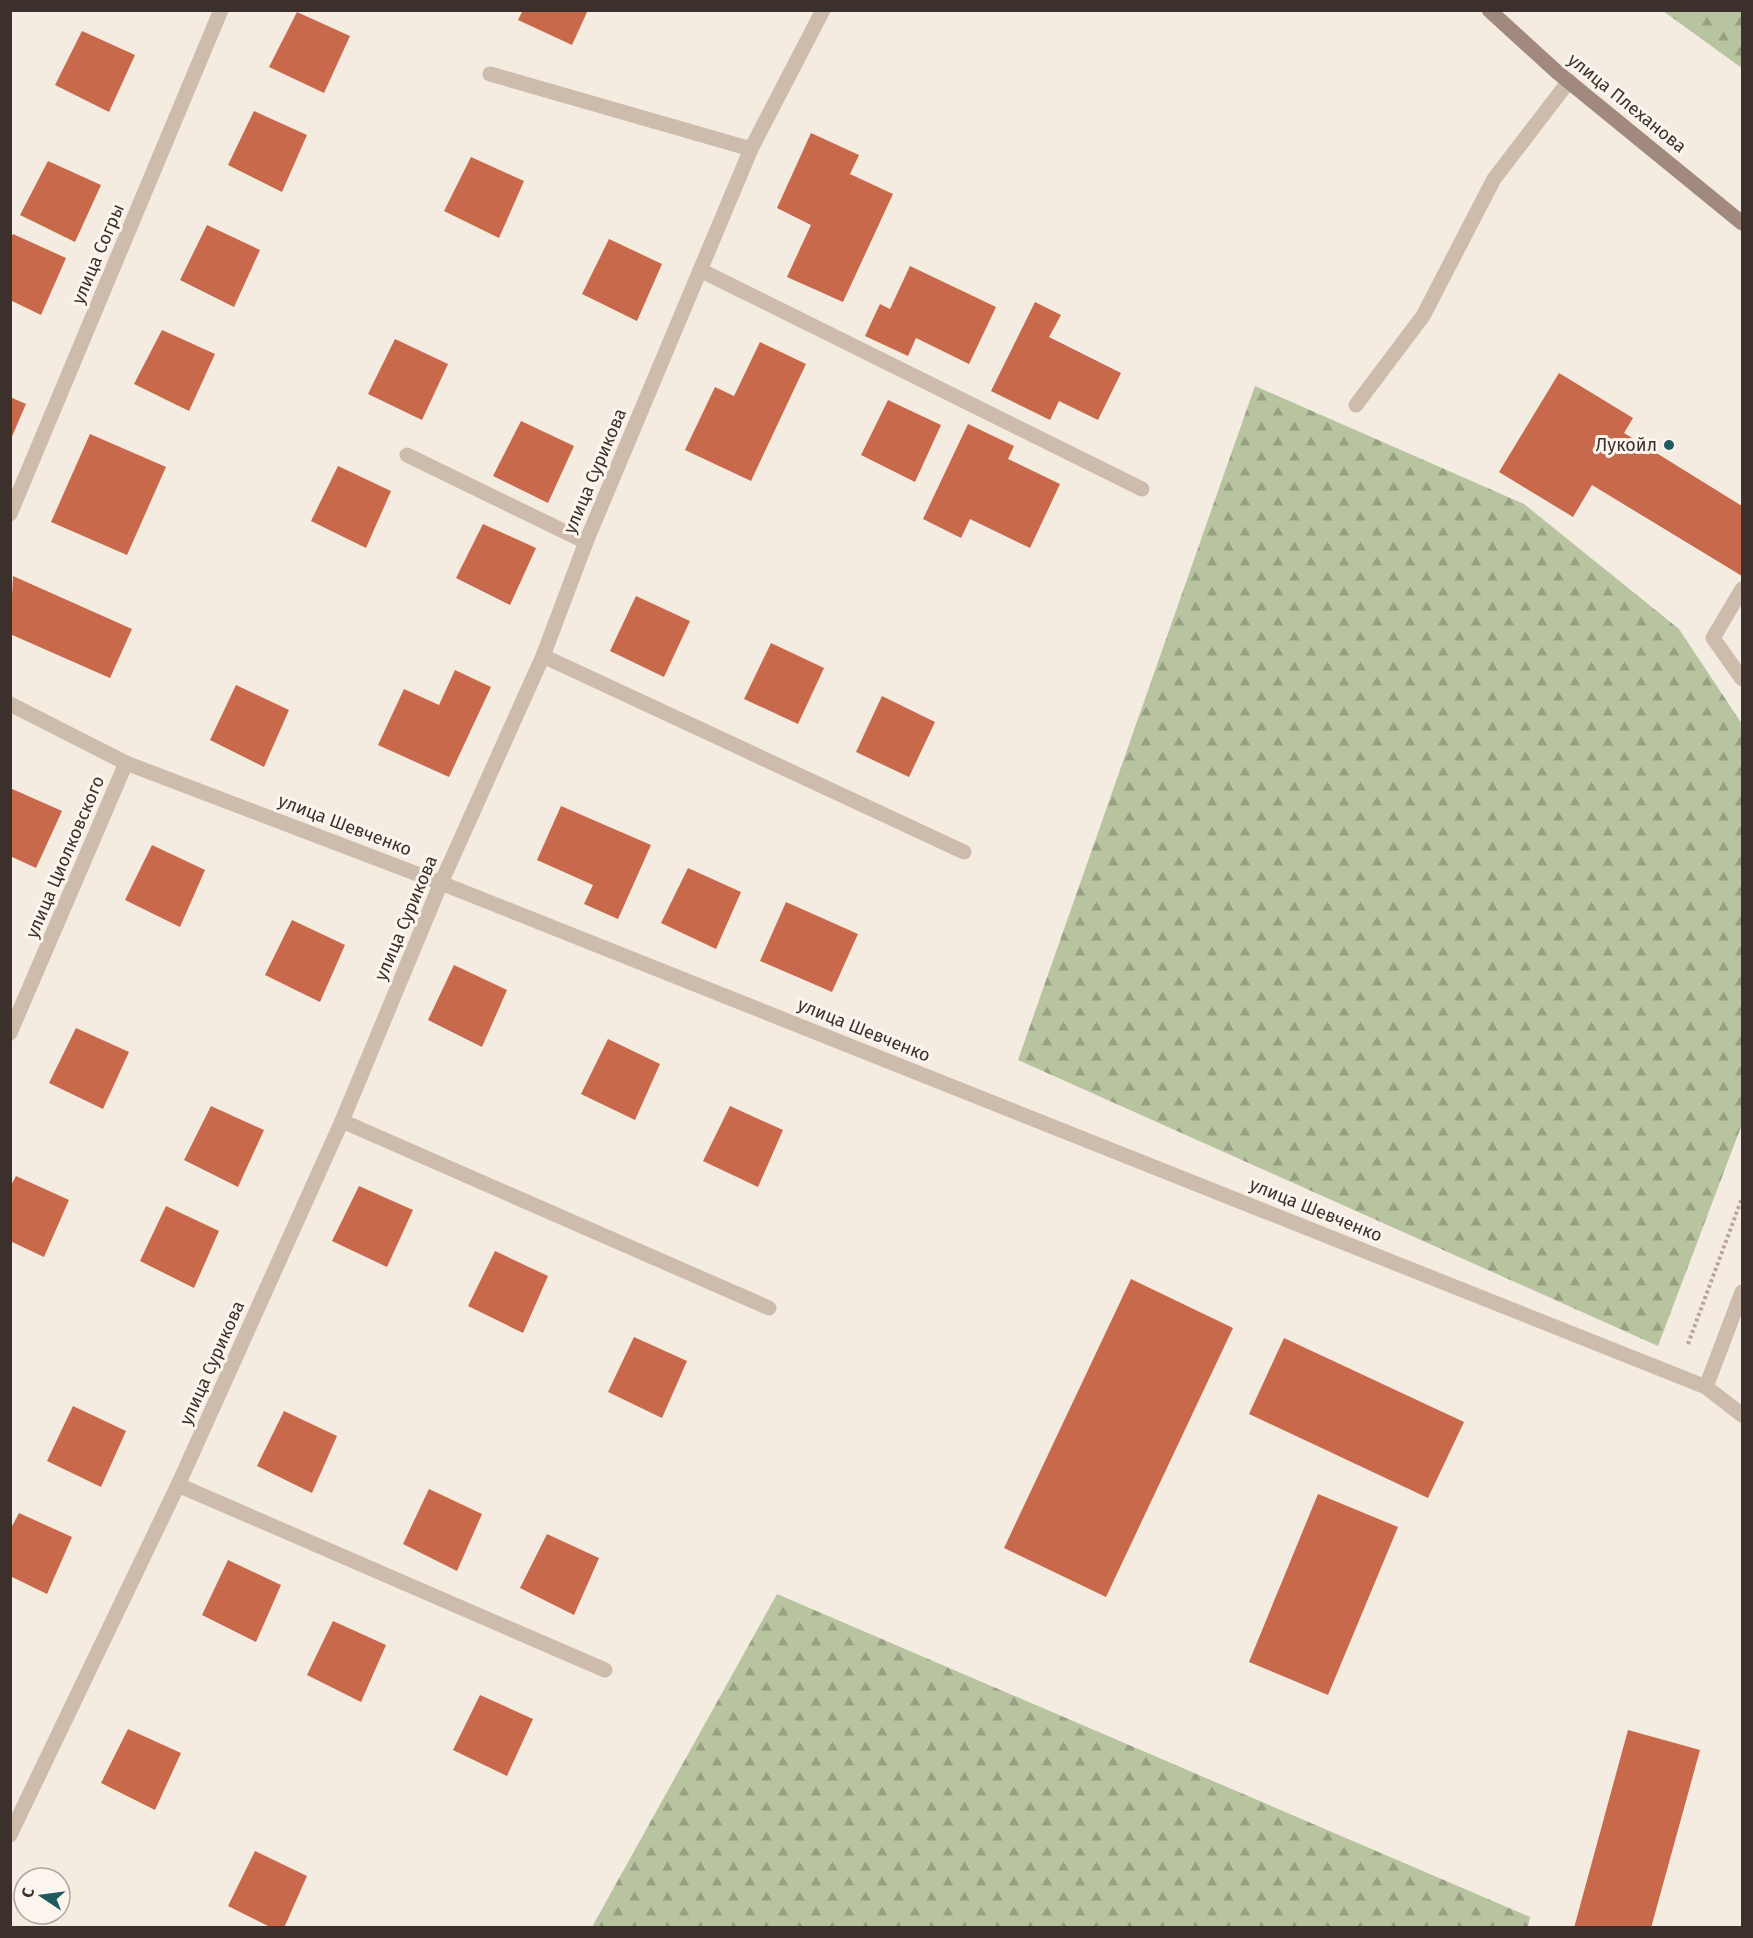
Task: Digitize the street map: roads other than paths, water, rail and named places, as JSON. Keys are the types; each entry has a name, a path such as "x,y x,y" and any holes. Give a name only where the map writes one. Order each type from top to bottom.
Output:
{"main road":[{"name":"улица Плеханова","path":"1489,10 1569,81 1743,223"}],"street":[{"name":"улица Согры","path":"10,514 221,10"},
{"name":"улица Сурикова","path":"10,1835 178,1485 342,1121 441,883 543,656 586,542 751,149 823,10"},
{"path":"490,74 751,149"},
{"path":"1356,405 1422,316 1494,179 1569,81"},
{"path":"700,270 1142,489"},
{"path":"407,455 586,542"},
{"path":"1743,589 1713,638 1743,679"},
{"path":"543,656 964,852"},
{"name":"улица Шевченко","path":"10,705 126,763 441,883 1706,1387 1743,1414"},
{"name":"улица Циолковского","path":"10,1032 126,763"},
{"path":"342,1121 769,1308"},
{"path":"1706,1387 1743,1292"},
{"path":"178,1485 605,1670"}],"place":[{"name":"Лукойл","path":"1669,445"}]}
